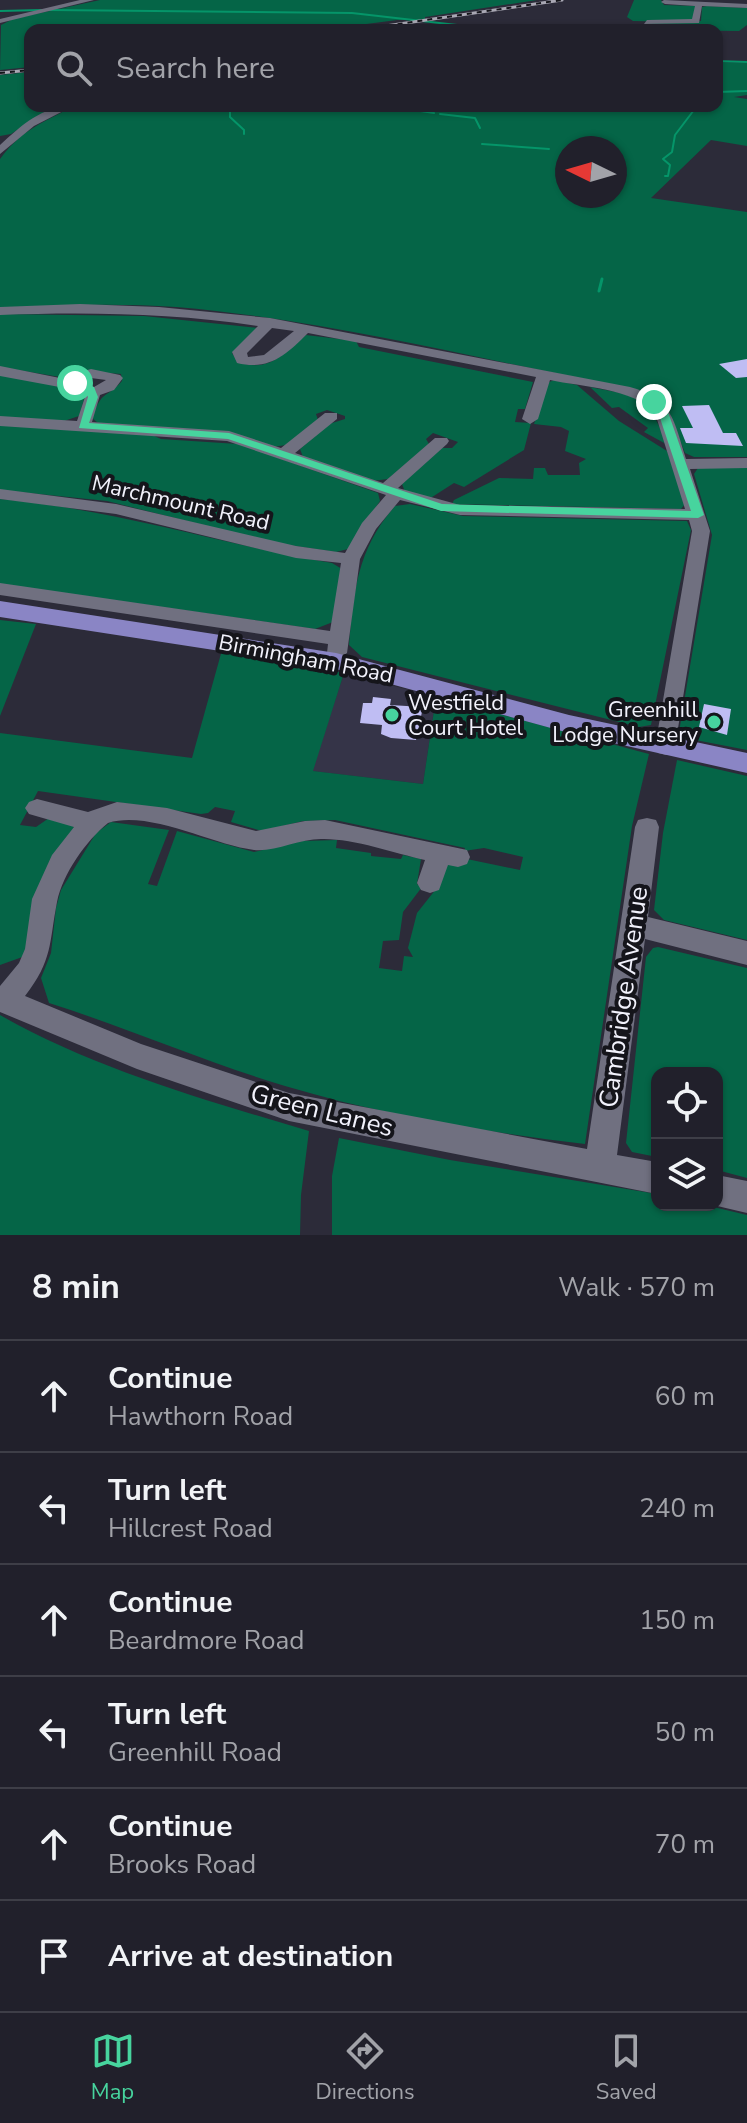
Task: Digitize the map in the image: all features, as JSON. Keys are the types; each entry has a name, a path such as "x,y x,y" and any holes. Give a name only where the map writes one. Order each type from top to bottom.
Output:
{"main road":[{"name":"Birmingham Road","path":"0,609 337,650 666,747 747,763"}],"street":[{"path":"0,21 32,11 90,0"},
{"path":"665,2 747,6"},
{"path":"647,22 696,21 699,4"},
{"path":"0,151 5,140 47,112"},
{"path":"0,311 132,308 270,322 630,392 654,402 663,412 701,531 666,747"},
{"path":"270,322 240,349 238,354 242,360 257,362 273,358 305,328"},
{"path":"0,371 63,380 86,387 92,393"},
{"path":"63,380 85,374 115,378 109,387 92,393"},
{"path":"530,419 544,375"},
{"path":"83,426 92,393"},
{"path":"284,454 331,416"},
{"path":"0,421 214,434 284,454 432,505 460,510 698,515"},
{"path":"337,650 351,559 391,492 442,441"},
{"path":"680,464 747,463"},
{"name":"Marchmount Road","path":"0,494 116,509 296,552 351,559"},
{"name":"Birmingham Road","path":"0,589 337,650"},
{"path":"37,808 91,823"},
{"path":"2,999 29,970 38,949 40,921 52,880 91,823 107,812 167,817 256,841 305,830 325,829 449,855 430,883"},
{"name":"Cambridge Avenue","path":"600,1166 647,827"},
{"path":"634,925 747,953"},
{"name":"Green Lanes","path":"2,999 137,1056 289,1107 651,1177"},
{"path":"723,1192 747,1197"}],"shaded area":[{"path":"344,673 436,697 423,784 312,771"}],"green space":[{"path":"100,0 537,0 425,17 425,20 367,24 24,24 24,68 0,70 1,25 13,19"},
{"path":"634,0 661,0 664,5 695,6 695,19 681,22 633,21 627,17"},
{"path":"702,7 747,8 747,25 739,31 723,31 723,24 645,24 701,21"},
{"path":"723,62 747,63 747,95 734,97 747,99 747,146 711,140 651,198 747,212 747,457 694,457 685,453 666,404 631,388 405,342 291,321 176,307 88,305 0,308 0,159 25,133 62,112 723,112"},
{"path":"24,73 24,112 44,112 11,134 0,136 0,75"},
{"path":"0,314 144,316 258,328 232,353 238,362 249,365 276,359 306,335 356,341 359,347 533,382 525,409 518,409 515,422 531,423 524,450 464,487 454,483 429,499 405,492 402,484 442,448 452,448 458,442 433,433 426,439 429,444 388,479 372,481 303,457 300,449 329,424 345,419 345,416 327,410 316,414 318,420 286,445 273,447 98,423 92,418 96,409 102,398 122,381 121,374 84,371 60,377 0,367"},
{"path":"0,374 69,386 85,396 79,416 64,421 0,417"},
{"path":"554,380 577,385 619,421 667,451 685,504 681,509 452,504 454,500 499,478 533,479 534,468 545,468 548,475 580,475 579,463 586,459 565,451 569,431 534,424 547,383"},
{"path":"590,387 640,400 654,415 666,444 644,432 648,428 619,407 612,408"},
{"path":"0,425 150,434 161,439 238,444 378,493 380,501 348,549 336,552 275,543 107,501 0,490"},
{"path":"698,468 747,468 747,750 685,738 679,732 712,535 694,474"},
{"path":"0,499 84,511 332,563 342,569 333,622 315,629 0,584"},
{"path":"410,504 463,516 687,521 691,530 651,725 639,727 362,657 349,645 356,588 365,555 382,522 395,506"},
{"path":"0,620 36,624 0,716"},
{"path":"222,650 344,673 313,771 423,784 436,697 649,754 632,826 585,1144 434,1121 359,1106 285,1086 49,1003 41,978 51,953 61,890 96,833 111,822 169,830 148,884 157,886 177,831 254,852 302,841 337,840 336,848 371,853 371,856 401,859 403,855 421,859 417,884 422,887 403,912 399,940 383,941 379,968 402,971 404,956 413,957 408,948 417,913 436,889 445,865 462,858 520,870 523,857 484,848 464,851 465,848 335,820 303,821 262,831 231,822 235,811 215,807 201,814 38,791 20,825 36,827 49,818 71,824 75,829 28,955 0,965 0,733 192,758"},
{"path":"677,760 747,776 747,940 664,920 654,910 663,833"},
{"path":"653,948 747,968 747,1178 723,1172 723,1067 651,1067 651,1156 632,1152 626,1143 646,957"},
{"path":"0,1015 112,1067 309,1131 301,1195 300,1235 0,1235"},
{"path":"339,1138 651,1193 651,1211 723,1209 747,1215 747,1235 332,1235 332,1176"}],"building":[{"path":"747,359 747,377 736,378 719,364"},
{"path":"709,405 723,433 736,433 743,446 686,443 680,428 693,428 682,406"},
{"name":"Westfield Court Hotel","path":"373,697 391,699 390,705 423,707 416,740 391,738 381,734 382,725 360,723 363,703 372,703"},
{"name":"Greenhill Lodge Nursery","path":"704,704 731,709 727,735 699,727"}],"waterway":[{"path":"0,11 42,10"},
{"path":"50,10 352,13 448,24"},
{"path":"723,61 747,62"},
{"path":"723,92 747,91"},
{"path":"230,112 230,117 244,130 244,134"},
{"path":"427,112 434,113"},
{"path":"665,176 668,176 670,165 663,159 672,152 675,135 692,112"},
{"path":"440,114 475,118 480,128"},
{"path":"482,144 549,149"},
{"path":"599,291 602,279"}],"railway":[{"path":"399,24 562,0"},
{"path":"0,73 24,71"}],"place":[{"name":"Westfield Court Hotel","path":"392,715"},
{"name":"Greenhill Lodge Nursery","path":"714,722"}],"route":[{"path":"75,383 90,389 93,397 83,426 229,436 441,508 698,515 663,412 654,402"}]}
